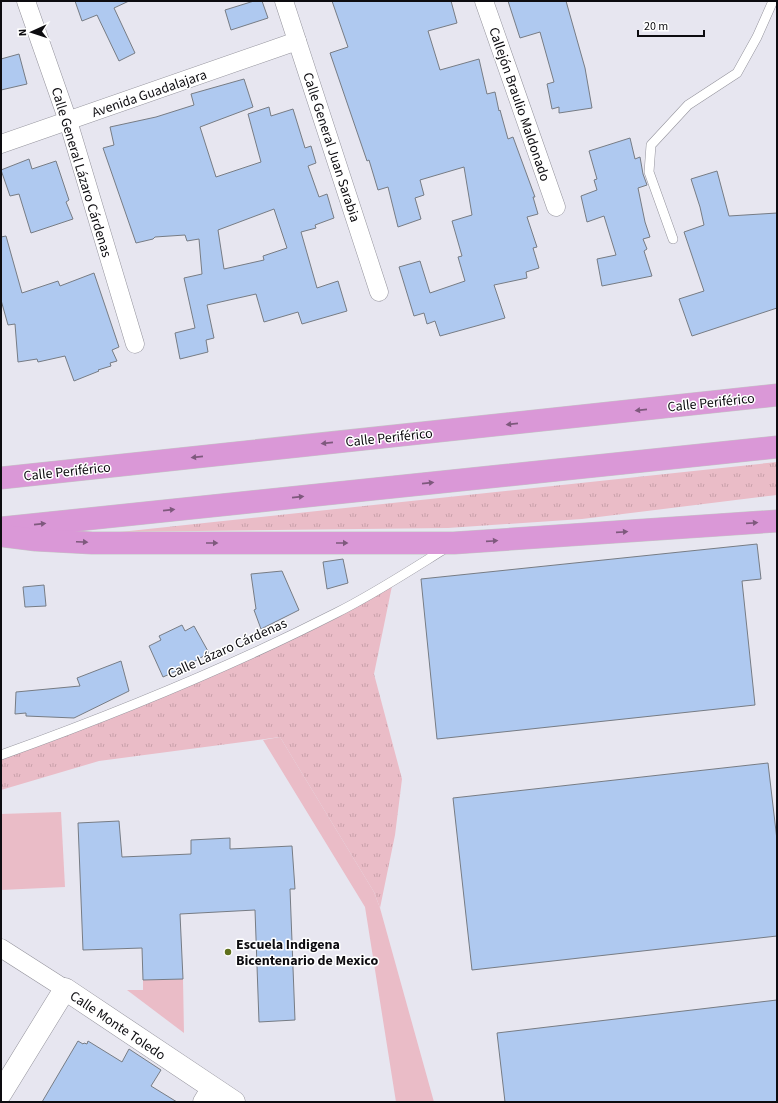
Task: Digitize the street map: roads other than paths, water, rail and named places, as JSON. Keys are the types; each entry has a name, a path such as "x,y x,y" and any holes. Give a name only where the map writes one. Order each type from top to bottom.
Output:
{"highway":[{"name":"Calle Periférico","path":"1,478 777,395"},
{"path":"1,528 777,447"},
{"path":"1,535 36,540 92,543 454,543 777,521"}],"street":[{"name":"Calle General Lázaro Cárdenas","path":"26,1 68,121 135,344"},
{"name":"Calle General Juan Sarabia","path":"284,1 379,292"},
{"name":"Callejón Braulio Maldonado","path":"484,1 556,206"},
{"name":"Avenida Guadalajara","path":"1,144 297,41"},
{"name":"Calle Monte Toledo","path":"1,948 65,989 207,1094 234,1102"},
{"path":"1,1093 65,989"}],"lane":[{"path":"673,239 648,172 651,145 688,105 737,73 757,36 773,1"},
{"name":"Calle Lázaro Cárdenas","path":"1,755 73,729 232,664 337,613 393,581 454,543"}],"place":[{"name":"Escuela Indigena Bicentenario de Mexico","path":"228,952"}]}
